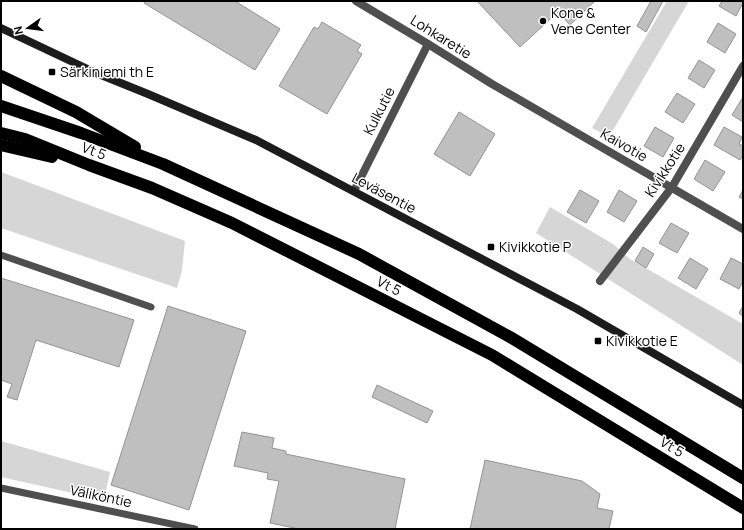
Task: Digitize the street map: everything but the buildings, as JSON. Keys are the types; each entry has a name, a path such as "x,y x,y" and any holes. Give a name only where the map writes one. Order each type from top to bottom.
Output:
{"highway":[{"path":"1,76 76,112 163,164"},
{"name":"Vt 5","path":"1,106 81,133 163,164 359,254 510,337 743,478"},
{"name":"Vt 5","path":"1,133 25,139 89,166 152,188 232,223 492,355 743,508"},
{"path":"1,145 89,166"}],"main road":[{"name":"Leväsentie","path":"1,28 96,73 256,140 577,309 743,405"}],"street":[{"name":"Lohkaretie","path":"356,1 492,84"},
{"name":"Kulkutie","path":"354,191 428,44"},
{"name":"Kivikkotie","path":"600,281 672,187 743,66"},
{"name":"Kaivotie","path":"492,84 743,229"}],"lane":[{"path":"1,255 151,308"},
{"name":"Väliköntie","path":"1,488 195,529"}],"shaded area":[{"path":"667,1 689,1 609,137 592,128"},
{"path":"1,172 185,241 182,270 177,288 1,228"},
{"path":"550,207 613,244 630,259 743,324 743,365 536,233"},
{"path":"1,441 110,472 104,500 1,477"}],"place":[{"name":"Kone & Vene Center","path":"543,21"},
{"name":"Särkiniemi th E","path":"52,72"},
{"name":"Kivikkotie P","path":"491,247"},
{"name":"Kivikkotie E","path":"598,341"}]}
